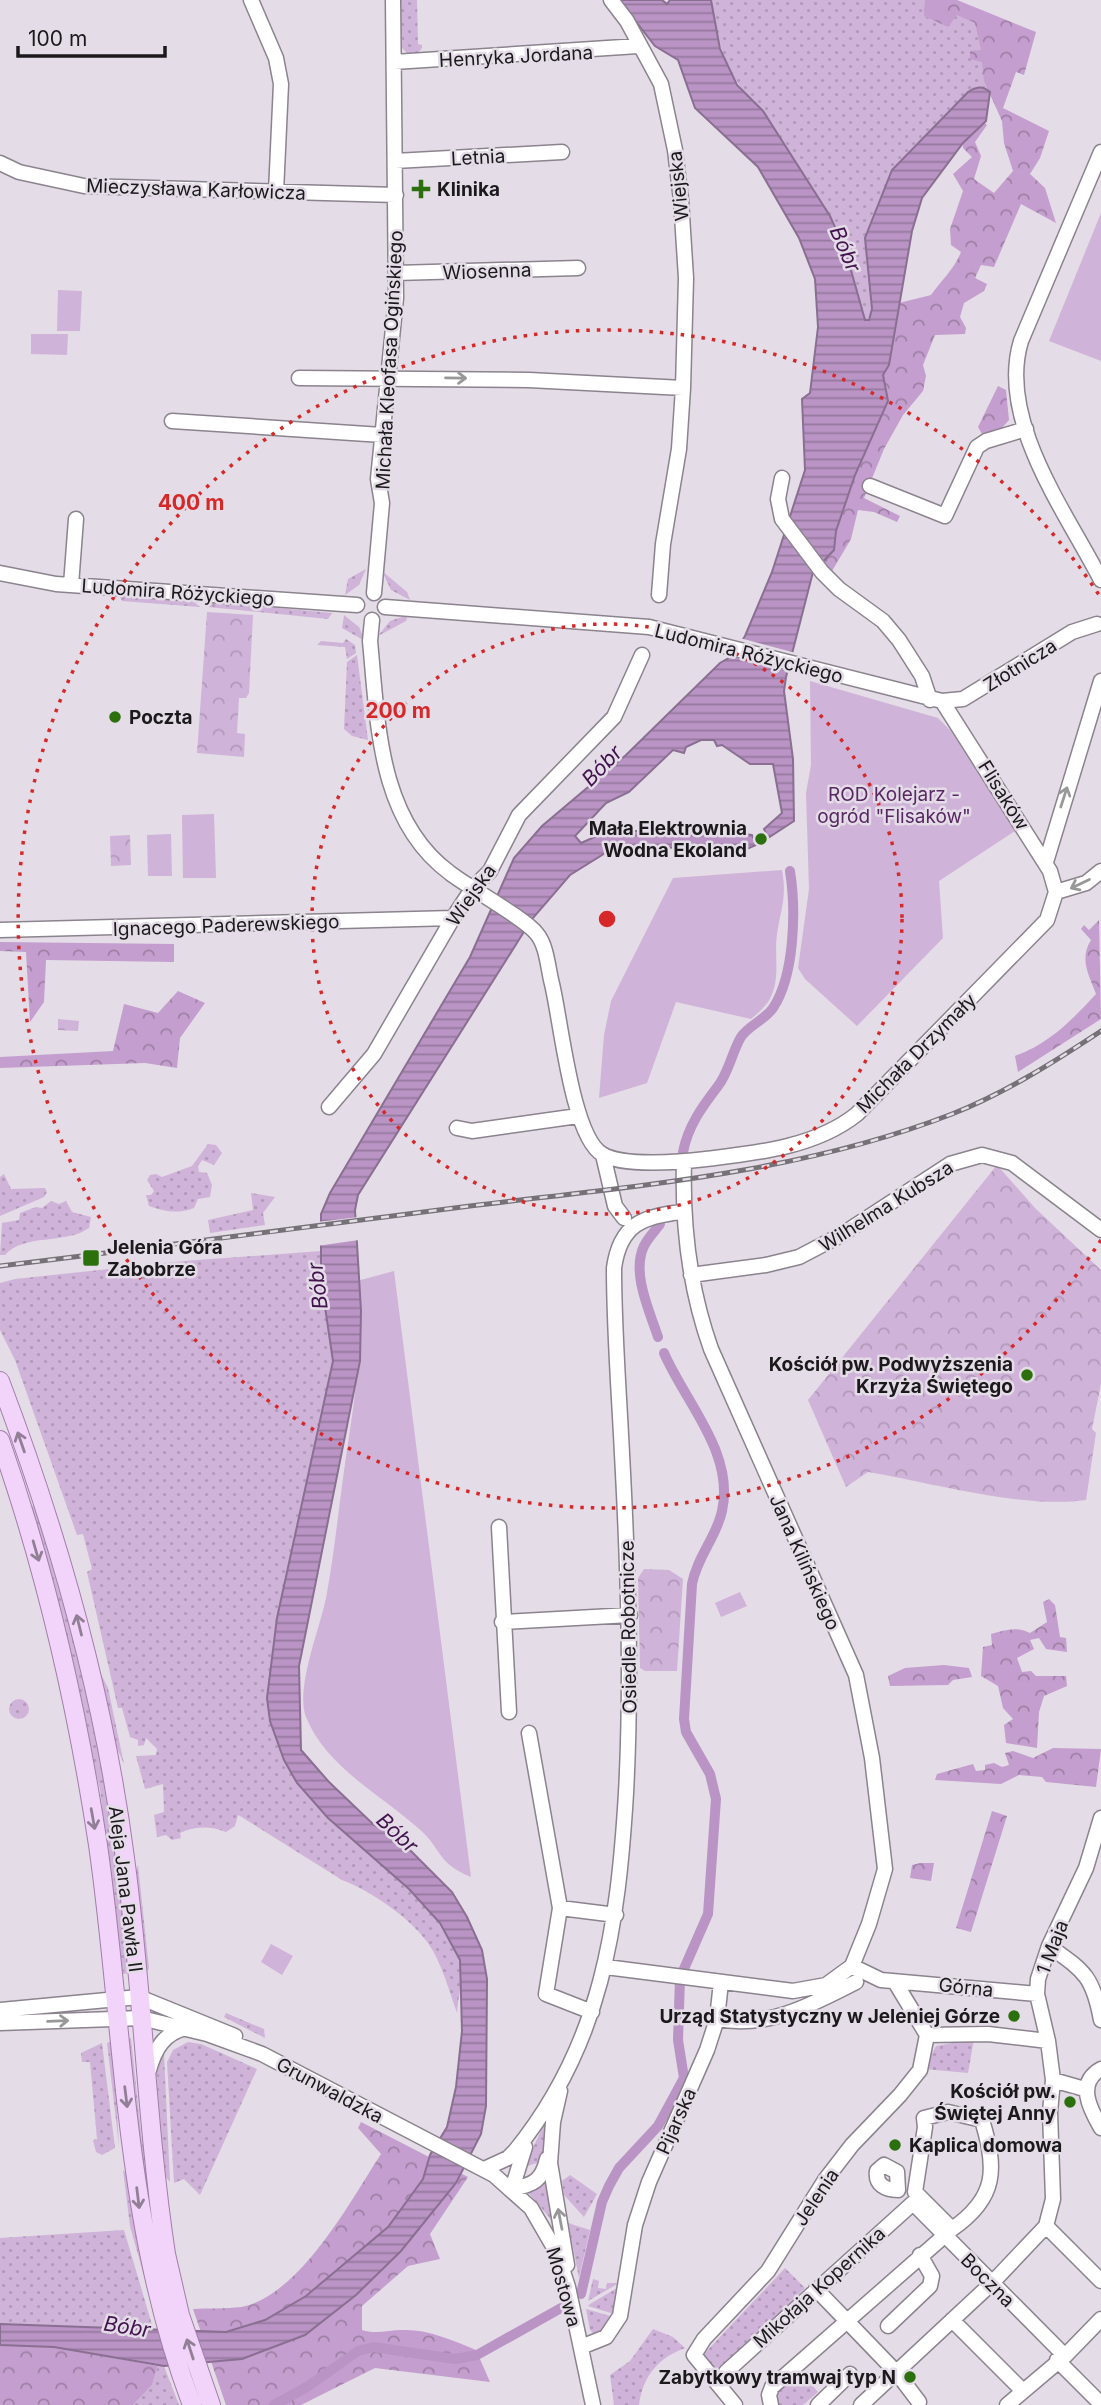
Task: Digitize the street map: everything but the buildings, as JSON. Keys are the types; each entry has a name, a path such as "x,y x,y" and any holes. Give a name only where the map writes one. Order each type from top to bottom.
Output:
{"main road":[{"name":"Aleja Jana Pawła II","path":"0,1381 71,1597 100,1715 125,1855 163,2235 174,2292 211,2405"},
{"name":"Aleja Jana Pawła II","path":"0,1440 49,1598 77,1723 98,1846 141,2219 155,2293 192,2405"}],"street":[{"path":"251,0 276,58 281,85 276,192"},
{"name":"Michała Kleofasa Ogińskiego","path":"374,593 382,503 379,479 382,435 396,272 393,0"},
{"name":"Wiejska","path":"611,0 627,21 638,46 661,84 675,150 686,278 679,449 663,544 659,596"},
{"name":"Henryka Jordana","path":"394,62 638,46"},
{"name":"Letnia","path":"395,161 562,152"},
{"path":"1101,152 1018,352 1017,381 1032,452 1101,580"},
{"name":"Mieczysława Karłowicza","path":"0,163 19,172 84,186 396,195"},
{"name":"Wiosenna","path":"396,272 578,268"},
{"path":"299,378 387,377 683,388"},
{"path":"172,421 382,435"},
{"path":"870,486 945,516 977,447 986,441 1026,429"},
{"name":"Flisaków","path":"782,478 778,499 782,519 822,572 839,589 883,621 900,640 936,701 1046,862 1056,892"},
{"path":"71,585 76,519"},
{"name":"Ludomira Różyckiego","path":"0,573 39,582 71,585 357,605"},
{"path":"374,593 382,598 385,607 381,616 372,620 361,616 357,605 361,597 374,593"},
{"name":"Ludomira Różyckiego","path":"385,607 624,624 715,641 936,701"},
{"path":"372,620 371,656 392,795 418,844 440,866 533,929 540,939 560,1014 578,1116 585,1136 603,1155 616,1160 684,1162"},
{"name":"Złotnicza","path":"936,701 963,699 1072,632 1100,625"},
{"name":"Wiejska","path":"329,1107 374,1054 453,918 472,889 490,871 519,815 614,717 642,655"},
{"path":"1046,862 1101,681"},
{"path":"1056,892 1086,883 1101,871"},
{"name":"Michała Drzymały","path":"684,1162 821,1137 846,1122 1047,920 1056,892"},
{"name":"Ignacego Paderewskiego","path":"0,930 453,918"},
{"path":"457,1128 472,1131 578,1116"},
{"path":"603,1155 615,1206 624,1218"},
{"name":"Wilhelma Kubsza","path":"691,1275 756,1267 799,1257 841,1236 950,1164 982,1155 1012,1163 1101,1230"},
{"name":"Jana Kilińskiego","path":"684,1162 682,1212 699,1315 711,1349 852,1665 864,1704 884,1869 869,1924 852,1966"},
{"name":"Osiedle Robotnicze","path":"564,2076 542,2175 532,2184 512,2189 519,2163 539,2118 564,2076 592,2012 606,1967 616,1915 631,1711 630,1615 614,1268 618,1247 633,1227 651,1216 682,1212"},
{"path":"499,1528 502,1622 509,1712"},
{"path":"502,1622 630,1615"},
{"path":"530,1733 560,1908 546,1994 592,2012"},
{"name":"1 Maja","path":"1046,2226 1053,2199 1050,2112 1053,2080 1048,2041 1037,1994 1049,1946 1086,1868 1101,1818"},
{"path":"560,1908 616,1915"},
{"path":"1049,1946 1080,1969 1092,1984 1101,2020"},
{"path":"606,1967 802,1991 836,1980 852,1966 872,1977 895,1982 927,2035 988,2034 1048,2041"},
{"name":"Pijarska","path":"581,2347 601,2341 618,2322 635,2225 649,2182 707,2049 717,2019 721,1982"},
{"path":"717,2019 739,2023 773,2020 856,1982"},
{"name":"Górna","path":"895,1982 962,1985 1037,1994"},
{"name":"Grunwaldzka","path":"0,2010 139,1997 231,2033 251,2049"},
{"name":"Grunwaldzka","path":"0,2024 117,2017 141,2018 188,2028 251,2049 410,2132"},
{"path":"146,2081 156,2050 167,2037 188,2028"},
{"name":"Jelenia","path":"735,2405 694,2355 704,2339 768,2271 825,2180 852,2145 900,2095 919,2070 927,2035"},
{"path":"1083,2088 1088,2078 1101,2069"},
{"path":"1053,2080 1083,2088"},
{"path":"1083,2088 1101,2128"},
{"path":"771,2405 769,2395 772,2388 920,2255 975,2213 988,2190 992,2157 982,2120 948,2112 924,2118 915,2192 947,2232"},
{"name":"Osiedle Robotnicze","path":"479,2167 508,2158 539,2118"},
{"name":"Mostowa","path":"410,2132 479,2167 512,2189 531,2208 547,2232 568,2287 593,2405"},
{"name":"Osiedle Robotnicze","path":"551,2136 551,2171 565,2245 568,2287"},
{"name":"Boczna","path":"898,2190 947,2232 1101,2404"},
{"name":"Mikołaja Kopernika","path":"726,2372 912,2203"},
{"path":"861,2405 892,2368 952,2320 991,2284 1046,2226 1101,2281"},
{"path":"888,2326 930,2286 932,2276 920,2255"},
{"path":"816,2289 892,2368 919,2402"},
{"path":"1007,2405 1101,2319"},
{"path":"952,2320 1023,2391"},
{"path":"818,2405 850,2374"}],"green space":[{"path":"399,0 417,0 418,44 422,45 418,53 407,53 402,48 402,38 398,38"},
{"path":"711,0 953,0 979,22 990,92 968,92 892,170 865,238 872,309 869,320 863,319 763,112 739,85 726,61"},
{"path":"925,0 957,0 1036,32 1024,75 1016,72 1003,108 1049,131 1040,158 1030,174 1045,188 1056,223 1021,204 994,267 981,265 975,278 987,284 984,291 964,303 960,317 966,328 965,334 935,335 923,365 926,376 923,391 903,415 884,449 864,498 900,516 897,522 874,512 858,510 851,539 832,571 826,569 818,553 834,550 836,531 855,475 888,401 883,375 889,365 899,303 931,295 952,269 961,252 951,245 950,229 963,191 953,174 972,157 963,148 962,140 981,120 987,125 975,142 981,156 974,179 994,193 1013,171 1004,143 1002,121 984,81 982,62 970,59 970,51 981,50 975,23 957,15 948,27 924,16"},
{"path":"1101,213 1101,361 1049,341"},
{"path":"58,290 82,291 80,331 57,331"},
{"path":"31,334 68,334 67,355 31,354"},
{"path":"998,386 1006,390 1009,420 1001,429 982,434 978,427"},
{"path":"366,569 359,585 345,595 348,579"},
{"path":"382,571 407,592 410,600 391,590"},
{"path":"119,595 193,601 200,607 122,601"},
{"path":"215,602 332,613 328,619 208,607"},
{"path":"207,612 253,615 249,693 246,698 239,698 237,733 245,734 244,757 197,753"},
{"path":"344,615 359,627 365,641 342,628"},
{"path":"408,615 406,621 378,636 390,621"},
{"path":"346,639 355,645 356,653 347,659 345,647 317,645 321,641 343,643"},
{"path":"357,655 368,740 352,736 344,729 347,662"},
{"name":"ROD Kolejarz - ogród \"Flisaków\"","path":"810,681 938,718 951,731 1015,831 939,881 943,938 857,1026 805,979 798,968 809,889 806,793 811,765"},
{"path":"214,814 216,878 183,878 182,815"},
{"path":"171,834 172,876 148,876 147,835"},
{"path":"130,835 131,865 111,866 110,836"},
{"path":"782,870 784,895 776,942 776,979 771,998 751,1019 676,1002 647,1083 599,1098 604,1035 611,1001 673,878"},
{"path":"1099,920 1101,1019 1018,1072 1015,1056 1049,1038 1096,994 1085,960 1091,940 1081,929 1084,925 1089,930"},
{"path":"0,942 174,944 174,962 46,960 44,1002 30,1022 26,952 0,951"},
{"path":"178,991 205,1003 180,1038 177,1068 145,1063 0,1068 0,1057 113,1051 124,1004 158,1013"},
{"path":"58,1019 79,1021 78,1031 58,1030"},
{"path":"208,1144 216,1145 222,1153 214,1165 202,1160 198,1166 199,1172 207,1173 212,1185 210,1197 198,1199 194,1208 177,1212 149,1206 146,1195 151,1195 154,1191 147,1180 150,1175 162,1177 192,1166"},
{"path":"997,1165 1035,1208 1101,1270 1101,1384 1092,1429 1096,1433 1086,1500 1061,1502 1006,1498 868,1472 846,1487 808,1400"},
{"path":"4,1174 11,1189 45,1188 47,1192 44,1197 0,1216 0,1177"},
{"path":"251,1193 275,1197 263,1213 265,1225 210,1233 208,1220 253,1210"},
{"path":"51,1201 59,1204 66,1201 72,1212 91,1217 89,1228 68,1236 23,1244 5,1255 0,1255 2,1223 19,1220 20,1213 36,1207 42,1208"},
{"path":"321,1251 321,1280 333,1361 267,1698 275,1735 289,1766 306,1792 425,1906 450,1938 461,1966 457,2013 433,1951 411,1924 377,1898 342,1880 240,1816 238,1815 235,1826 226,1832 197,1828 180,1833 181,1838 172,1840 166,1835 157,1837 154,1815 164,1812 163,1784 145,1789 136,1756 156,1755 157,1749 146,1738 144,1745 138,1746 138,1740 130,1737 122,1708 118,1708 87,1572 92,1569 83,1534 77,1535 15,1360 0,1330 0,1283 15,1279 184,1261"},
{"path":"394,1271 471,1877 451,1866 418,1828 340,1765 315,1735 303,1705 306,1675 329,1582 354,1400 360,1329 357,1281"},
{"path":"34,1505 89,1692 117,1855 130,1973 123,1974 100,1790 30,1507"},
{"path":"644,1569 669,1570 683,1579 677,1671 645,1671 640,1668 638,1578"},
{"path":"740,1592 747,1606 721,1617 715,1603"},
{"path":"1049,1599 1055,1605 1060,1637 1066,1638 1067,1652 1046,1649 1039,1638 1030,1640 1034,1649 1017,1658 1022,1672 1031,1671 1036,1676 1066,1676 1067,1686 1044,1696 1039,1712 1037,1748 1006,1743 1004,1725 1013,1719 1003,1708 998,1686 981,1676 983,1647 992,1645 991,1634 1016,1629 1030,1633 1047,1622 1043,1602"},
{"path":"944,1665 969,1668 972,1677 953,1680 948,1685 890,1686 888,1676 905,1668"},
{"path":"97,1666 108,1688 124,1764 116,1746"},
{"path":"19,1699 26,1702 29,1709 26,1716 19,1719 12,1716 9,1709 12,1702"},
{"path":"1053,1748 1101,1749 1096,1787 1046,1782 1042,1777 1019,1775 1001,1784 935,1780 937,1774 973,1764 976,1771 985,1770 985,1765 994,1763 1002,1767 1009,1765 1005,1753 1013,1751 1033,1758"},
{"path":"992,1811 1007,1816 971,1932 956,1928"},
{"path":"934,1863 931,1881 910,1878 912,1865"},
{"path":"138,1865 149,1968 147,1972 135,1872"},
{"path":"271,1944 293,1956 282,1975 261,1962"},
{"path":"226,2013 264,2029 265,2038 224,2017"},
{"path":"131,2038 142,2141 152,2188 161,2292 124,2039"},
{"path":"974,2039 968,2073 924,2069 936,2046"},
{"path":"113,2040 119,2146 107,2043"},
{"path":"188,2042 201,2044 257,2069 200,2195 184,2179 174,2183 167,2062 173,2050"},
{"path":"102,2043 115,2148 102,2155 96,2152 93,2140 97,2139 90,2062 82,2062 81,2053"},
{"path":"161,2049 164,2054 170,2182 163,2174 156,2071"},
{"path":"546,2120 543,2161 524,2167"},
{"path":"361,2122 468,2177 430,2234 440,2259 408,2266 362,2306 362,2330 415,2330 459,2343 476,2350 490,2382 375,2368 301,2405 226,2405 193,2309 241,2307 263,2299 284,2285 303,2266 339,2220 381,2154 358,2128"},
{"path":"123,2170 127,2174 146,2283 130,2226"},
{"path":"570,2175 597,2194 584,2217 564,2195 562,2181"},
{"path":"545,2182 554,2222 528,2192"},
{"path":"568,2223 590,2230 579,2278"},
{"path":"124,2230 153,2328 150,2331 0,2324 0,2238"},
{"path":"785,2268 805,2288 717,2375 702,2356"},
{"path":"593,2279 599,2281 598,2288 606,2289 607,2283 619,2283 588,2301"},
{"path":"617,2288 614,2314 588,2306 590,2304"},
{"path":"586,2309 614,2317 606,2327 594,2334 590,2330"},
{"path":"653,2329 673,2337 685,2348 667,2357 653,2369 644,2385 639,2405 614,2405 610,2375 630,2361"},
{"path":"0,2345 54,2347 158,2366 152,2385 133,2405 0,2405"},
{"path":"158,2366 164,2366 179,2405 133,2405 152,2385"},
{"path":"799,2369 818,2392 803,2405 778,2405 774,2399 775,2391"}],"water":[{"name":"Bóbr","path":"619,0 662,0 667,4 670,0 711,0 720,49 737,85 763,111 830,216 845,249 865,320 869,320 872,309 865,238 892,170 968,92 984,88 990,92 986,121 963,143 922,198 912,231 889,365 883,375 888,401 855,475 836,531 834,550 813,572 784,691 793,759 794,821 768,838 764,829 782,813 773,764 750,764 722,745 717,746 714,740 701,740 686,747 684,753 673,750 629,792 606,803 575,836 581,843 608,831 643,831 692,823 752,835 756,845 742,851 718,853 666,847 607,852 570,875 532,919 358,1195 355,1210 361,1311 360,1361 299,1666 301,1750 329,1782 374,1825 394,1834 452,1892 467,1917 482,1950 487,1979 486,2106 481,2134 456,2183 401,2251 356,2295 305,2335 242,2359 164,2366 54,2347 0,2345 0,2324 226,2332 265,2320 306,2296 388,2227 423,2179 430,2155 447,2127 456,2087 462,2031 460,1960 440,1923 409,1889 328,1818 297,1783 284,1760 270,1721 267,1698 277,1618 333,1361 321,1280 321,1214 330,1193 470,957 514,858 542,826 626,755 720,663 732,656 745,636 772,572 805,470 802,399 810,393 818,327 815,279 799,238 758,167 695,108 678,60 655,46"}],"pier":[{"path":"740,638 796,653 791,672 728,655"},
{"path":"359,1217 359,1240 317,1246 317,1222"}],"waterway":[{"path":"683,1152 692,1125 722,1080 741,1037 770,1012 780,994 786,978 792,941 790,871"},
{"path":"658,1337 643,1292 640,1268 644,1246 660,1224"},
{"path":"581,2294 602,2202 609,2186 619,2168 658,2126 684,2078 678,2040 680,1978 708,1914 716,1799 710,1774 686,1732 684,1719 692,1584 716,1529 722,1511 724,1490 715,1448 664,1353"},
{"path":"274,2405 307,2387 358,2351 373,2347 455,2359 477,2355 561,2308"}],"railway":[{"path":"0,1266 653,1184 775,1164 894,1134 972,1106 1010,1087 1101,1031"}],"place":[{"name":"Klinika","path":"421,189"},
{"name":"Poczta","path":"115,717"},
{"name":"Mała Elektrownia Wodna Ekoland","path":"761,839"},
{"name":"Jelenia Góra Zabobrze","path":"91,1258"},
{"name":"Kościół pw. Podwyższenia Krzyża Świętego","path":"1027,1375"},
{"name":"Urząd Statystyczny w Jeleniej Górze","path":"1014,2016"},
{"name":"Kościół pw. Świętej Anny","path":"1070,2102"},
{"name":"Kaplica domowa","path":"895,2145"},
{"name":"Zabytkowy tramwaj typ N","path":"910,2377"}]}
